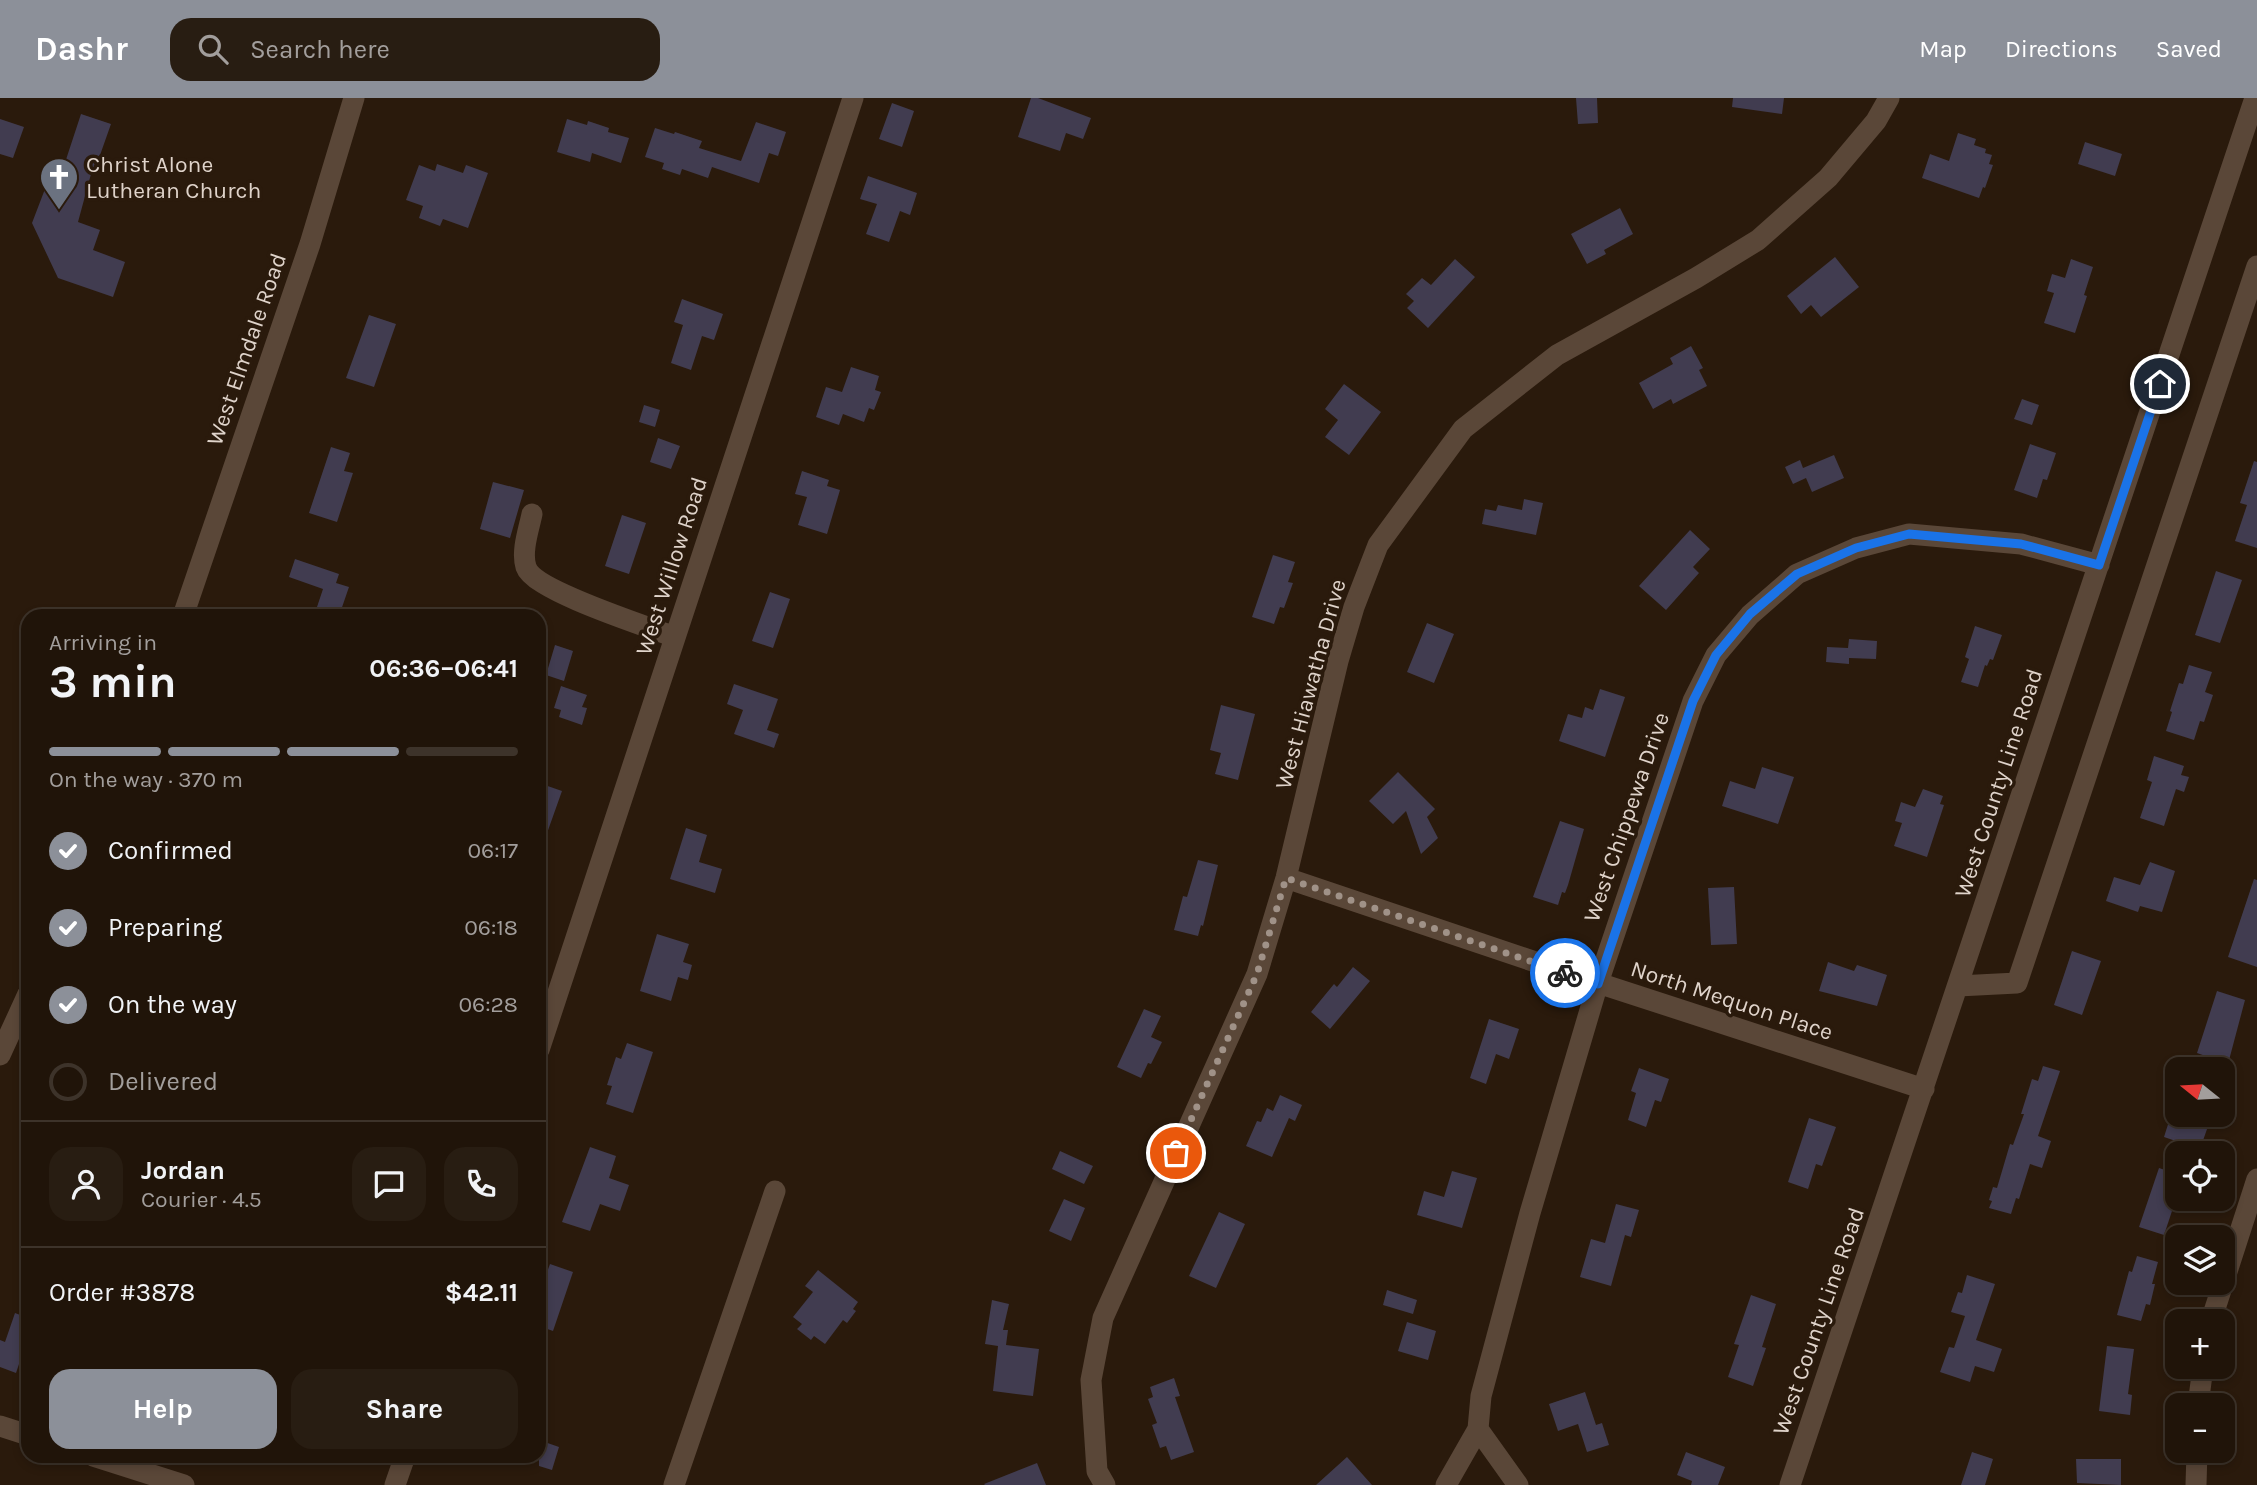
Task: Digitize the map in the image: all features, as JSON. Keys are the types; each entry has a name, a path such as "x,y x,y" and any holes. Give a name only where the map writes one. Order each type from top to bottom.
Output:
{"street":[{"name":"West Elmdale Road","path":"185,609 310,244 354,98"},
{"name":"West Willow Road","path":"546,1029 853,98"},
{"name":"West Hiawatha Drive","path":"1105,1485 1097,1471 1091,1380 1103,1318 1257,974 1286,878 1338,661 1354,607 1378,545 1463,429 1557,355 1696,278 1758,240 1828,178 1876,121 1889,98"},
{"name":"West County Line Road","path":"1790,1485 2099,565 2247,155 2255,98"},
{"path":"1958,986 2017,983 2257,266"},
{"path":"532,514 526,548 526,568 536,579 593,606 676,636"},
{"name":"West Chippewa Drive","path":"1446,1485 1478,1429 1481,1396 1530,1213 1598,984 1693,701 1716,655 1750,614 1797,574 1856,548 1909,534 2021,544 2099,565"},
{"name":"North Mequon Place","path":"1286,878 1598,984 1924,1089"},
{"path":"0,1055 21,1009"},
{"path":"2215,1309 2257,1179"},
{"path":"674,1485 775,1191"},
{"path":"0,1426 21,1433"},
{"path":"1478,1429 1518,1485"},
{"path":"115,1463 184,1485"},
{"path":"395,1485 403,1463"},
{"path":"2196,1485 2197,1463"}],"building":[{"path":"1031,98 1038,98 1091,118 1083,139 1066,133 1060,151 1018,137"},
{"path":"1576,98 1597,98 1598,123 1578,124"},
{"path":"1733,98 1784,98 1782,114 1732,107"},
{"path":"892,103 914,111 902,147 879,139"},
{"name":"Christ Alone Lutheran Church","path":"81,114 111,124 93,175 91,174 78,222 100,230 93,250 125,262 113,297 58,278 32,223 45,189 55,193"},
{"path":"0,119 24,127 13,158 0,154"},
{"path":"567,119 587,125 588,121 609,128 608,132 629,138 621,163 592,153 590,162 557,152"},
{"path":"756,122 786,132 778,156 769,153 759,183 712,167 708,178 682,169 680,175 662,169 664,163 645,157 655,128 702,141 699,148 741,161"},
{"path":"1958,133 1976,139 1974,145 1986,149 1985,153 1992,155 1989,164 1993,165 1979,198 1922,178 1930,154 1949,161"},
{"path":"2085,142 2122,154 2115,176 2078,164"},
{"path":"437,164 463,173 466,165 488,173 468,228 443,219 440,226 419,218 423,206 406,200 419,165 435,171"},
{"path":"868,176 917,193 910,215 900,211 889,242 866,234 877,204 860,199"},
{"path":"1620,208 1633,234 1604,250 1606,254 1587,264 1571,234"},
{"path":"1835,257 1859,287 1821,317 1811,305 1801,314 1787,296"},
{"path":"1455,259 1475,277 1428,328 1407,308 1414,301 1406,294 1422,278 1431,285"},
{"path":"2071,259 2093,267 2075,333 2044,323 2054,293 2047,291 2052,274 2065,278"},
{"path":"682,299 723,314 714,340 702,336 691,370 671,363 683,325 674,322"},
{"path":"369,315 396,324 374,387 346,378"},
{"path":"1691,346 1703,368 1699,370 1707,386 1673,404 1671,399 1653,409 1639,383 1673,364 1670,358"},
{"path":"851,367 879,376 875,390 881,392 874,410 869,408 864,422 843,414 839,425 816,417 826,387 842,392"},
{"path":"1344,384 1381,412 1349,455 1325,437 1338,420 1325,409"},
{"path":"2022,399 2039,405 2032,425 2014,419"},
{"path":"644,405 660,410 655,427 639,422"},
{"path":"658,438 680,446 671,469 650,462"},
{"path":"2030,444 2056,453 2047,480 2043,479 2037,498 2014,490"},
{"path":"331,447 350,453 344,471 353,473 337,522 309,513"},
{"path":"1834,455 1844,478 1812,492 1806,478 1793,484 1785,467 1800,460 1803,468"},
{"path":"2254,461 2257,462 2257,548 2235,541 2247,505 2240,503"},
{"path":"802,471 829,480 827,486 840,490 827,534 798,525 807,497 795,494"},
{"path":"493,482 524,490 510,538 480,529"},
{"path":"1524,499 1543,503 1536,535 1482,524 1485,509 1496,511 1498,505 1522,510"},
{"path":"622,515 646,523 629,574 605,566"},
{"path":"1690,530 1710,549 1693,567 1699,573 1666,610 1639,586"},
{"path":"1273,555 1295,562 1288,582 1293,583 1284,608 1280,607 1274,624 1252,617"},
{"path":"295,559 339,574 336,583 349,587 341,609 316,609 323,589 289,577"},
{"path":"2216,571 2242,580 2220,643 2195,635"},
{"path":"770,592 790,599 773,648 752,641"},
{"path":"1427,623 1454,634 1434,683 1407,672"},
{"path":"1975,626 2002,635 1993,660 1990,659 1987,666 1985,665 1978,687 1961,682 1969,659 1965,657"},
{"path":"1849,639 1877,641 1876,659 1849,658 1849,664 1826,662 1827,647 1848,648"},
{"path":"555,645 573,651 564,681 546,675"},
{"path":"2189,665 2212,672 2205,692 2213,695 2204,722 2200,721 2194,740 2166,731 2179,683 2183,684"},
{"path":"734,684 778,699 767,730 779,734 774,748 734,734 743,710 727,704"},
{"path":"561,686 587,695 582,707 587,708 582,725 559,717 561,710 554,708"},
{"path":"1600,689 1625,697 1605,757 1559,741 1568,714 1582,718 1585,707 1593,710"},
{"path":"1221,705 1255,714 1238,780 1215,774 1221,753 1210,750"},
{"path":"2154,756 2184,766 2181,775 2189,777 2184,792 2176,789 2164,826 2140,818 2152,782 2147,780"},
{"path":"1762,767 1794,777 1778,824 1722,806 1730,781 1755,789"},
{"path":"1398,772 1435,809 1427,817 1438,838 1421,854 1406,811 1393,824 1369,801"},
{"path":"546,785 562,791 546,836"},
{"path":"1923,789 1943,796 1940,804 1944,805 1927,857 1894,846 1902,823 1895,821 1901,802 1915,807"},
{"path":"1560,821 1584,829 1568,885 1565,893 1562,892 1558,905 1533,897"},
{"path":"686,828 707,835 699,862 722,869 715,893 670,879"},
{"path":"1198,860 1218,865 1203,926 1201,925 1198,936 1174,930 1183,896 1187,897"},
{"path":"2150,862 2175,871 2162,912 2140,906 2138,912 2106,901 2114,877 2140,885"},
{"path":"2254,879 2257,880 2257,967 2228,957"},
{"path":"1734,887 1737,944 1711,945 1708,888"},
{"path":"657,934 689,944 683,962 692,965 688,980 678,977 671,1001 640,991"},
{"path":"2072,951 2101,961 2082,1015 2054,1005"},
{"path":"1828,962 1854,971 1857,965 1887,975 1877,1006 1819,991"},
{"path":"1353,967 1370,981 1330,1029 1311,1012 1334,984 1337,987"},
{"path":"2217,991 2245,1000 2230,1057 2208,1057 2197,1053"},
{"path":"1144,1009 1161,1016 1151,1037 1162,1042 1141,1078 1117,1067"},
{"path":"1489,1019 1519,1029 1509,1059 1496,1054 1486,1084 1470,1078"},
{"path":"627,1043 653,1052 633,1113 606,1104 612,1086 607,1085 616,1057 621,1059"},
{"path":"2043,1066 2060,1071 2038,1136 2051,1141 2042,1168 2030,1164 2019,1199 2016,1198 2011,1214 1989,1208 1993,1187 1997,1188 2010,1144 2013,1145 2024,1114 2021,1114 2032,1079 2038,1081"},
{"path":"1639,1068 1669,1079 1661,1102 1655,1100 1646,1127 1628,1120 1636,1093 1631,1091"},
{"path":"1280,1095 1302,1105 1295,1121 1289,1118 1272,1157 1246,1146 1257,1121 1261,1122 1267,1108 1273,1111"},
{"path":"1809,1118 1836,1127 1822,1166 1816,1164 1808,1189 1788,1182"},
{"path":"2167,1127 2208,1127 2203,1141 2176,1141 2164,1137"},
{"path":"590,1147 616,1156 609,1178 629,1185 620,1211 600,1204 590,1231 562,1222"},
{"path":"1060,1151 1093,1166 1084,1184 1052,1169"},
{"path":"2159,1168 2165,1170 2165,1211 2172,1211 2165,1225 2164,1235 2139,1227"},
{"path":"1452,1171 1477,1178 1462,1228 1417,1215 1424,1191 1444,1197"},
{"path":"1064,1199 1085,1208 1071,1241 1049,1231"},
{"path":"1616,1204 1639,1210 1631,1237 1625,1235 1611,1286 1580,1277 1591,1239 1605,1243"},
{"path":"1219,1212 1245,1224 1216,1288 1189,1276"},
{"path":"2137,1256 2158,1262 2150,1305 2146,1304 2141,1321 2117,1315 2129,1271 2132,1272"},
{"path":"550,1264 573,1272 553,1331 546,1328 546,1275"},
{"path":"818,1270 858,1302 853,1309 856,1311 847,1323 843,1320 825,1344 814,1336 811,1340 797,1329 802,1324 793,1317 813,1292 805,1286"},
{"path":"1967,1275 1995,1284 1976,1340 2002,1349 1994,1372 1975,1366 1970,1382 1940,1372 1949,1347 1954,1348 1965,1316 1951,1312 1958,1292 1962,1293"},
{"path":"1387,1290 1417,1300 1413,1314 1383,1305"},
{"path":"1751,1295 1776,1304 1762,1347 1766,1348 1753,1386 1728,1377 1739,1345 1734,1344"},
{"path":"992,1300 1009,1304 1003,1330 1008,1330 1006,1345 1039,1349 1033,1396 993,1391 998,1346 985,1344"},
{"path":"15,1313 21,1315 21,1358 16,1373 0,1367 0,1340 5,1342"},
{"path":"1407,1322 1436,1331 1428,1360 1398,1351"},
{"path":"2107,1346 2134,1349 2128,1394 2132,1395 2130,1415 2099,1411"},
{"path":"1174,1378 1180,1396 1175,1397 1194,1452 1171,1460 1166,1446 1160,1448 1152,1425 1157,1423 1148,1399 1153,1397 1150,1387"},
{"path":"1585,1392 1596,1425 1602,1423 1609,1445 1587,1452 1578,1424 1558,1431 1549,1404"},
{"path":"546,1442 559,1447 552,1470 539,1466 539,1463 546,1463"},
{"path":"1686,1452 1725,1467 1718,1485 1691,1485 1692,1481 1677,1475"},
{"path":"1972,1452 1993,1459 1985,1485 1961,1485"},
{"path":"1347,1457 1372,1485 1316,1485"},
{"path":"2076,1459 2121,1459 2121,1485 2077,1483"},
{"path":"1037,1463 1046,1485 984,1484"}],"way so far":[{"path":"1176,1153 1257,974 1286,878 1565,973"}],"place":[{"name":"Christ Alone Lutheran Church","path":"59,211"}],"route":[{"path":"1565,973 1598,984 1693,701 1716,655 1750,614 1797,574 1856,548 1909,534 2021,544 2099,565 2160,384"}]}
